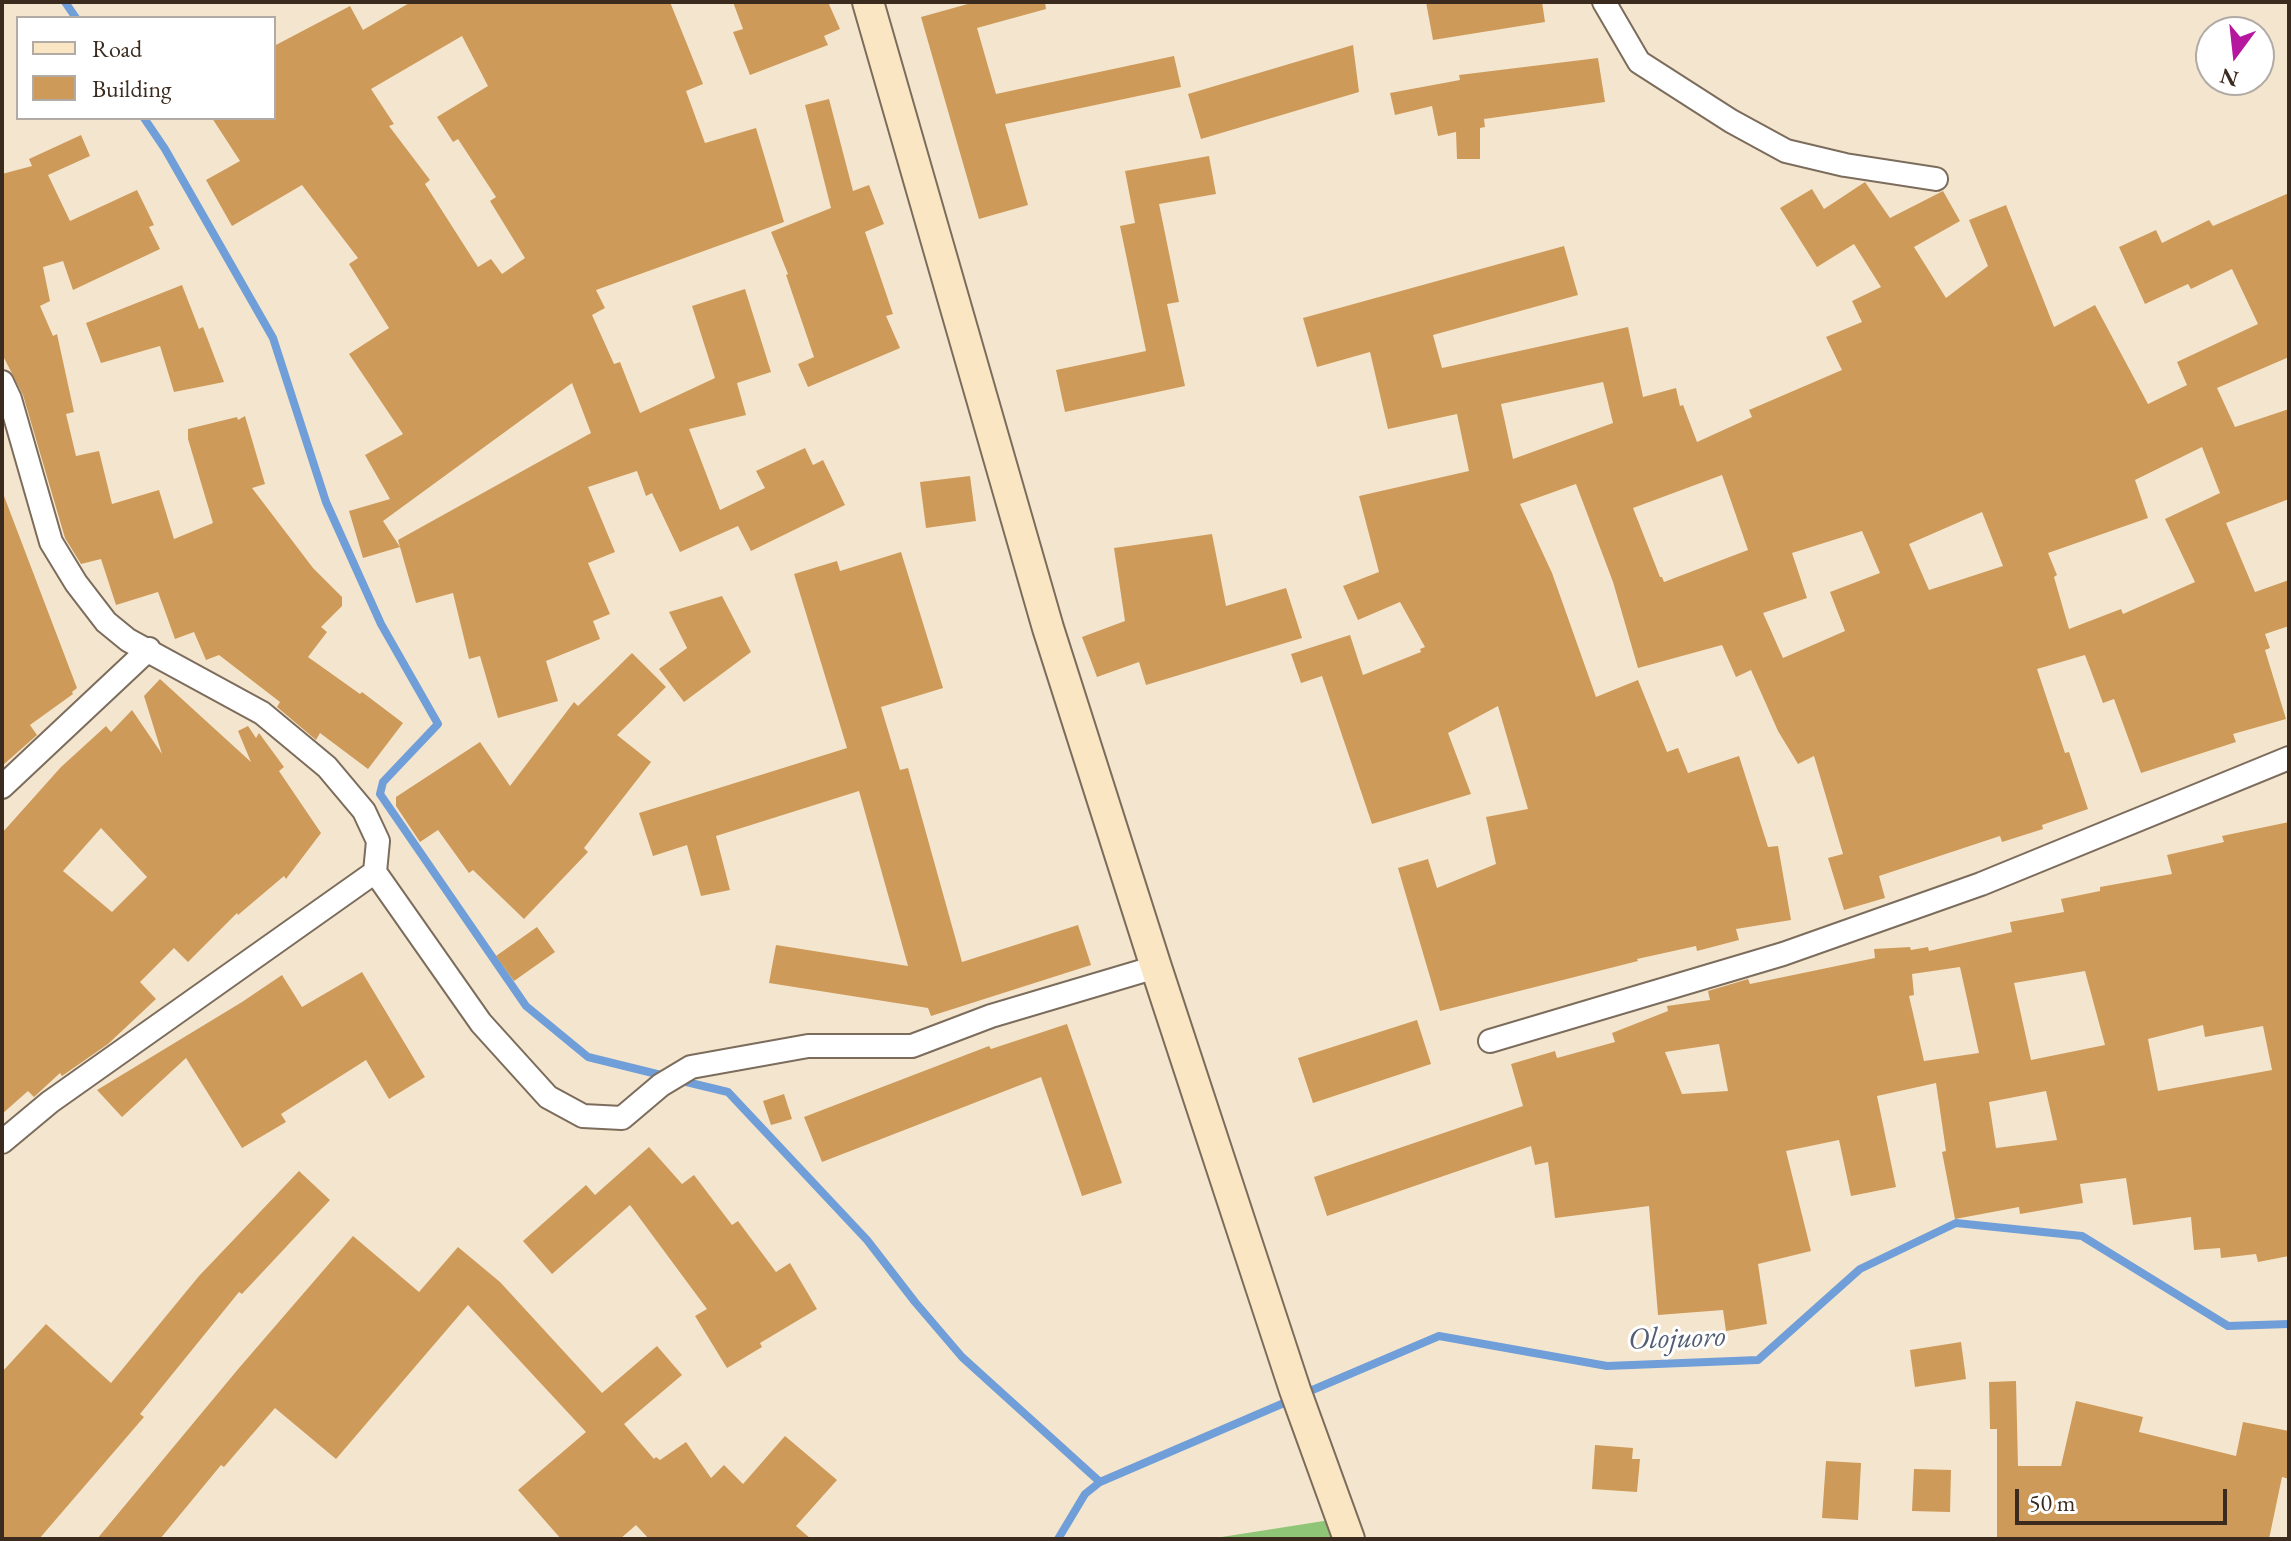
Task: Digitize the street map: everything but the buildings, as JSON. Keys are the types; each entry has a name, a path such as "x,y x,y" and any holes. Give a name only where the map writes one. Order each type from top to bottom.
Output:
{"street":[{"path":"868,2 1048,628 1295,1390 1349,1539"},
{"path":"1604,2 1639,62 1731,121 1786,151 1845,165 1936,179"},
{"path":"2,382 10,399 51,542 76,583 106,622 128,640 262,713 327,767 364,811 378,841 375,872 481,1023 548,1097 583,1116 622,1118 661,1085 691,1067 808,1046 912,1046 991,1016 1156,967"},
{"path":"2,787 149,649"},
{"path":"1490,1041 1797,949 1981,884 2289,758"},
{"path":"2,1142 50,1102 375,872"}],"green space":[{"path":"1330,1520 1337,1539 1209,1539"}],"waterway":[{"path":"65,2 75,16"},
{"path":"145,120 273,338 326,502 381,624 438,724 383,782 380,794 526,1006 588,1057 665,1076"},
{"path":"678,1080 728,1092 867,1240 962,1357 1100,1482"},
{"name":"Olojuoro","path":"1303,1394 1439,1336 1607,1366 1758,1360 1860,1269 1956,1223 2082,1236 2228,1326 2289,1324"},
{"name":"Olojuoro","path":"1058,1539 1085,1494 1100,1482 1291,1400"}]}
